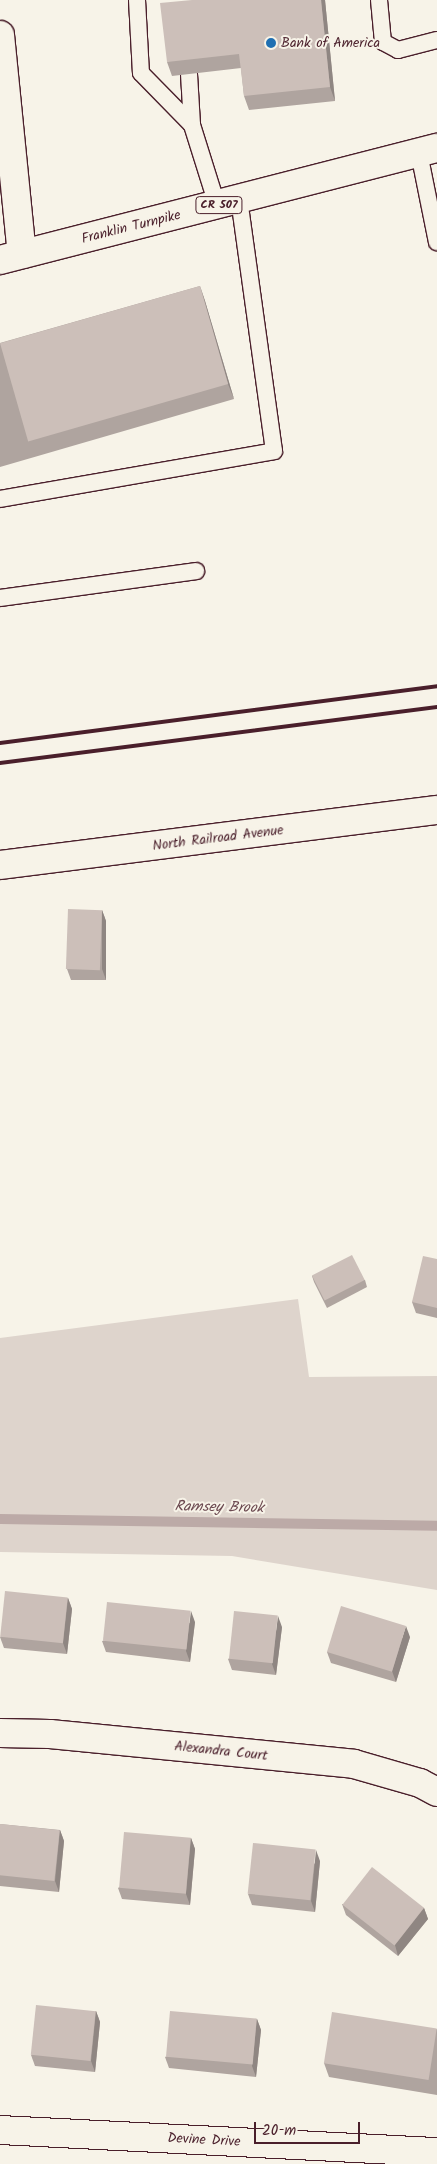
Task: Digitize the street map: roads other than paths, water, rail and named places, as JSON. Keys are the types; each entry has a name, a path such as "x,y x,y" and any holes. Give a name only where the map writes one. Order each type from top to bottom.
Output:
{"street":[{"path":"0,35 11,257"},
{"name":"Franklin Turnpike","path":"11,257 428,151"},
{"name":"North Railroad Avenue","path":"0,865 437,810"},
{"name":"Alexandra Court","path":"0,1733 50,1734 354,1764 420,1783 437,1792"},
{"name":"Devine Drive","path":"0,2130 437,2152"}],"lane":[{"path":"0,499 274,451 228,202 192,125 141,73 137,0"},
{"path":"379,0 383,42 398,50 437,40"},
{"path":"189,74 192,125"},
{"path":"428,151 437,242"},
{"path":"0,598 196,571"}],"waterway":[{"name":"Ramsey Brook","path":"0,1519 437,1526"}],"railway":[{"path":"0,743 437,686"},
{"path":"0,763 437,707"}],"place":[{"name":"Bank of America","path":"271,43"}]}
